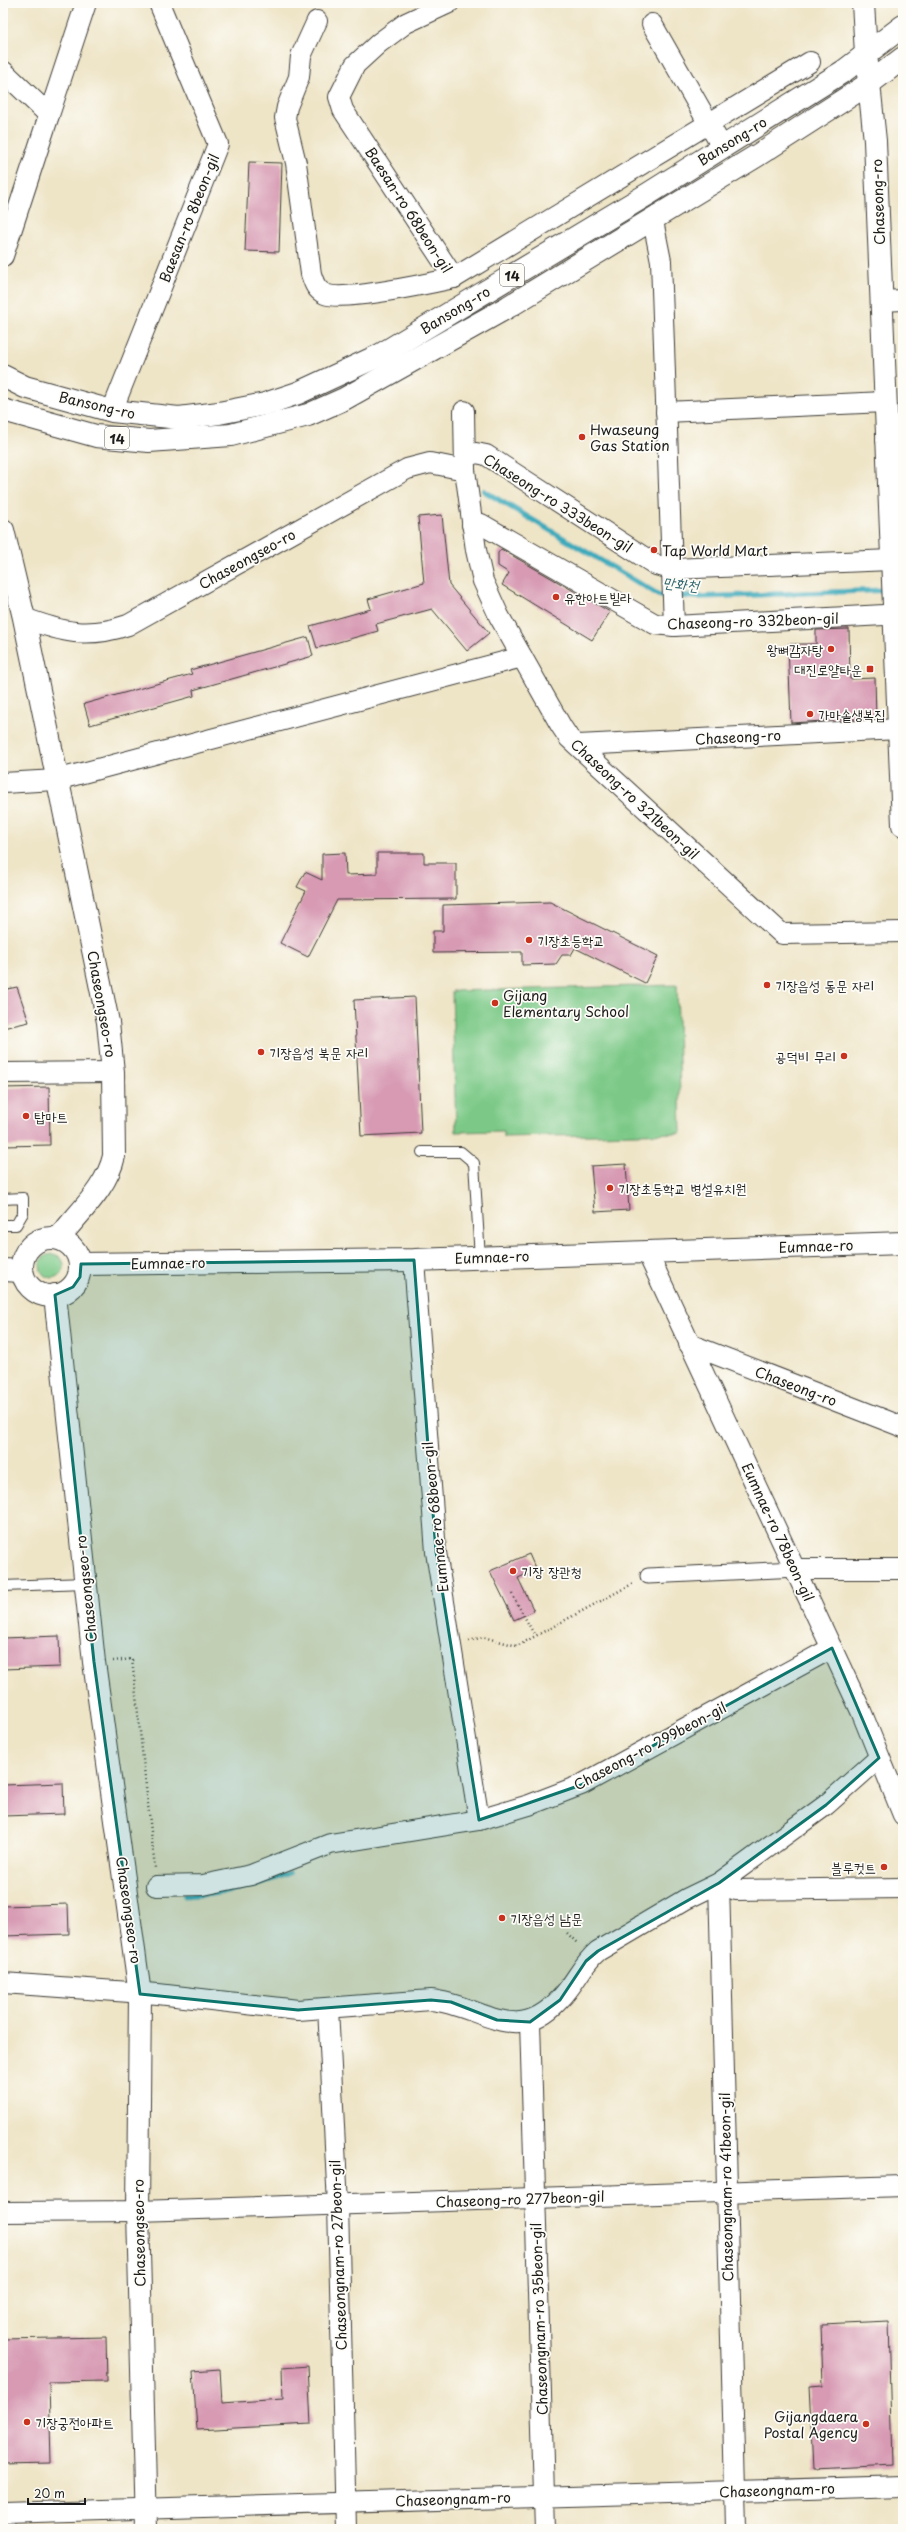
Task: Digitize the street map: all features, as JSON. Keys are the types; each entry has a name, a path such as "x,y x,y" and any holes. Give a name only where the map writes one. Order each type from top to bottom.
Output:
{"main road":[{"name":"Chaseong-ro","path":"863,3 866,54 893,301 885,402 894,440 896,611"},
{"name":"Bansong-ro","path":"3,376 25,387 112,411 129,414 179,418 257,406 298,393 380,355 619,211 844,71 903,26"},
{"name":"Bansong-ro","path":"4,414 96,436 149,440 231,436 269,427 308,415 344,399 508,307 653,221 870,83 903,58"},
{"name":"Chaseongseo-ro","path":"3,530 24,618 56,780 108,1022 114,1072 114,1156 111,1168 95,1194 59,1238"},
{"path":"896,611 903,825"},
{"path":"45,1238 59,1238 70,1244 77,1253 81,1264 80,1277 73,1287 62,1294 55,1295 48,1295 35,1290 13,1271 28,1248 45,1238"},
{"name":"Eumnae-ro","path":"81,1264 414,1260 903,1243"},
{"name":"Chaseongseo-ro","path":"55,1295 94,1662 140,1994 138,2211 146,2519"}],"street":[{"path":"3,256 86,3"},
{"name":"Baesan-ro 8beon-gil","path":"112,411 218,144 159,3"},
{"name":"Baesan-ro 68beon-gil","path":"317,21 301,56 299,77 285,118 296,163 311,274 315,286 319,290 333,297 396,289 454,278 343,110 339,97 355,65 379,43 406,23 449,3"},
{"path":"652,24 710,122 722,147"},
{"path":"454,278 810,62"},
{"path":"3,70 49,115"},
{"path":"595,192 619,211"},
{"path":"653,221 661,261 674,619"},
{"path":"666,412 885,402"},
{"name":"Chaseong-ro 321beon-gil","path":"464,411 465,464 472,525 483,580 522,657 569,738 782,934 903,932"},
{"name":"Chaseong-ro 333beon-gil","path":"465,464 476,453 486,455 673,576 895,562"},
{"name":"Chaseongseo-ro","path":"24,618 59,631 92,634 108,632 128,625 407,469 430,463 465,464"},
{"name":"Chaseong-ro 332beon-gil","path":"472,525 481,524 655,624 674,619 896,611"},
{"path":"3,783 56,780 522,657"},
{"name":"Chaseong-ro","path":"578,745 899,729"},
{"path":"3,1073 114,1072"},
{"name":"Eumnae-ro 78beon-gil","path":"647,1252 861,1711 903,1815"},
{"name":"Eumnae-ro 68beon-gil","path":"414,1260 436,1552 479,1820"},
{"name":"Chaseong-ro","path":"689,1344 903,1427"},
{"path":"648,1576 796,1569 903,1569"},
{"name":"Chaseong-ro 299beon-gil","path":"156,1886 203,1885 251,1875 330,1844 479,1820 581,1785 832,1648"},
{"path":"3,1983 140,1994 158,1994 298,2010 393,2001 431,2000 451,2002 497,2020 530,2022 540,2017 560,2000 573,1983 586,1961 598,1951 686,1899 719,1883 826,1805 879,1758"},
{"path":"719,1883 736,1890 903,1888"},
{"name":"Chaseongnam-ro 41beon-gil","path":"719,1883 736,2529"},
{"name":"Chaseongnam-ro 27beon-gil","path":"328,2008 338,2204 346,2529"},
{"name":"Chaseongnam-ro 35beon-gil","path":"530,2022 545,2529"},
{"name":"Chaseong-ro 277beon-gil","path":"3,2212 138,2211 903,2186"},
{"name":"Chaseongnam-ro","path":"3,2512 146,2519 346,2502 903,2486"}],"lane":[{"path":"422,1152 461,1152 474,1163 480,1258"},
{"path":"3,1198 23,1198 23,1213 16,1225 3,1226"},
{"path":"3,1586 85,1583"}],"path":[{"path":"451,1646 483,1637 517,1646 648,1576"},
{"path":"512,1594 535,1636"},
{"path":"94,1662 132,1659 156,1886"}],"highlighted area":[{"path":"414,1260 436,1552 479,1820 581,1785 832,1648 879,1758 826,1805 719,1883 598,1951 586,1961 560,2000 530,2022 497,2020 451,2002 431,2000 298,2010 140,1994 94,1662 55,1295 73,1287 80,1277 81,1264"}],"green space":[{"path":"677,985 681,1133 504,1137 504,1131 456,1132 452,991"},
{"path":"52,1254 61,1257 64,1266 61,1275 52,1278 43,1275 40,1266 43,1257"}],"building":[{"path":"249,162 282,163 279,252 245,251"},
{"path":"442,515 449,585 489,633 467,651 432,609 376,624 378,631 317,648 310,626 371,609 368,599 424,583 418,517"},
{"name":"유한아트빌라","path":"501,549 610,612 592,640 502,585 509,573 498,566 498,553"},
{"path":"849,629 850,679 875,678 876,719 824,719 824,721 791,723 788,644 816,644 816,630"},
{"path":"308,637 313,656 193,690 194,696 90,725 84,704 192,674 190,670"},
{"path":"345,853 346,875 377,874 377,853 424,853 424,863 456,863 456,899 337,900 308,957 280,943 306,891 297,887 305,872 322,880 322,854"},
{"name":"기장초등학교","path":"550,902 658,956 645,983 575,948 571,955 562,955 556,964 522,965 522,952 433,953 433,931 443,931 443,905"},
{"path":"17,987 29,1022 3,1028 3,990"},
{"path":"415,997 421,1133 361,1136 354,1000"},
{"name":"탑마트","path":"49,1087 50,1145 3,1146 3,1088"},
{"name":"기장초등학교 병설유치원","path":"626,1164 629,1210 595,1212 591,1166"},
{"path":"529,1554 536,1570 518,1578 534,1611 514,1620 490,1571"},
{"path":"59,1636 60,1667 3,1669 3,1638"},
{"path":"63,1783 64,1814 3,1816 3,1785"},
{"path":"68,1904 69,1934 3,1936 3,1906"},
{"path":"889,2321 893,2465 813,2469 809,2386 823,2385 821,2324"},
{"name":"기장궁전아파트","path":"106,2337 107,2381 49,2382 51,2463 3,2464 3,2339"},
{"path":"308,2366 311,2424 197,2430 193,2371 220,2369 222,2403 283,2399 282,2368"}],"waterway":[{"name":"만화천","path":"484,491 659,595 699,597 889,590"},
{"path":"185,1895 212,1894 238,1890 289,1873"}],"place":[{"name":"Hwaseung Gas Station","path":"582,437"},
{"name":"Tap World Mart","path":"654,550"},
{"name":"유한아트빌라","path":"556,597"},
{"name":"왕뼈감자탕","path":"831,649"},
{"name":"대진로얄타운","path":"870,669"},
{"name":"가마솥생복집","path":"810,714"},
{"name":"기장초등학교","path":"529,940"},
{"name":"기장읍성 동문 자리","path":"767,985"},
{"name":"Gijang Elementary School","path":"495,1003"},
{"name":"기장읍성 북문 자리","path":"261,1052"},
{"name":"공덕비 무리","path":"844,1056"},
{"name":"탑마트","path":"26,1116"},
{"name":"기장초등학교 병설유치원","path":"610,1188"},
{"name":"기장 장관청","path":"513,1571"},
{"name":"블루컷트","path":"884,1867"},
{"name":"기장읍성 남문","path":"502,1918"},
{"name":"기장궁전아파트","path":"27,2422"},
{"name":"Gijangdaera Postal Agency","path":"866,2424"}]}
